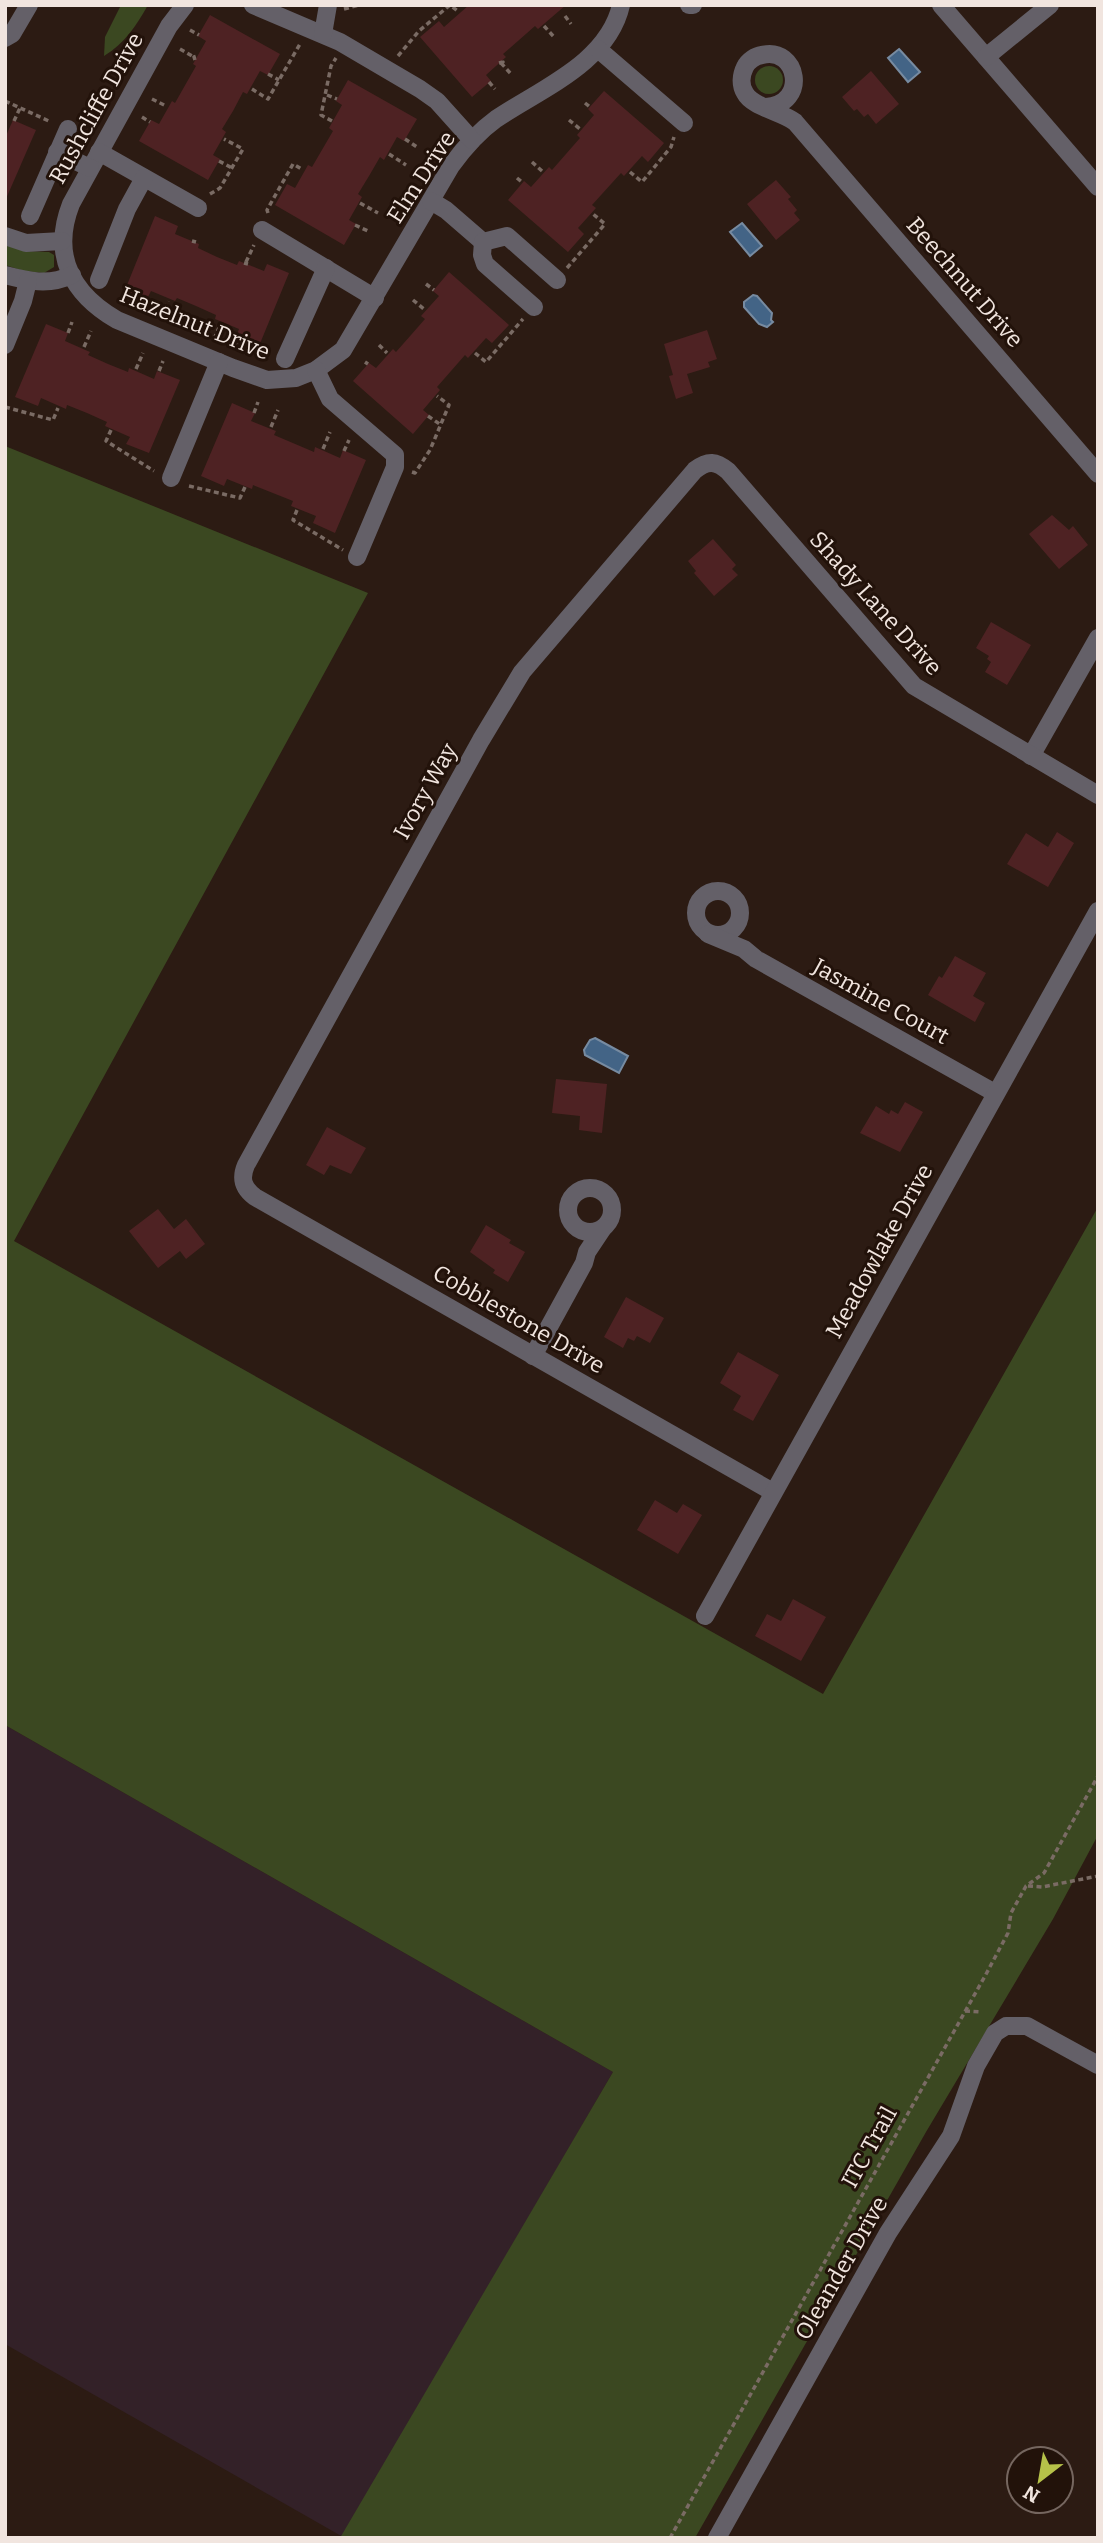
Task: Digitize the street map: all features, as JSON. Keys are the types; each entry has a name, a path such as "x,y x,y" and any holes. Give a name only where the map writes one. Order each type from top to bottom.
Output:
{"street":[{"path":"5,38 12,34 29,5"},
{"name":"Rushcliffe Drive","path":"62,241 66,216 94,160 169,26 185,5"},
{"path":"253,5 340,42 430,95 472,140"},
{"name":"Elm Drive","path":"316,370 327,365 349,343 451,166 472,140 494,121 576,67 598,49 614,26 621,5"},
{"path":"941,5 1098,187"},
{"path":"986,57 1050,5"},
{"path":"323,34 335,8"},
{"path":"598,49 679,126"},
{"name":"Beechnut Drive","path":"796,122 792,103 795,79 788,63 773,54 756,57 744,68 742,85 750,100 796,122 1098,474"},
{"path":"766,107 783,103 793,89"},
{"path":"30,216 57,152 64,127"},
{"path":"57,152 94,160 199,201"},
{"path":"99,280 127,209 144,178"},
{"path":"431,201 484,242"},
{"path":"263,231 376,298"},
{"path":"5,236 26,243 62,241 65,259 72,275 52,282 28,281 5,275"},
{"path":"484,242 507,236 560,276"},
{"path":"484,242 482,255 485,264 531,310"},
{"path":"285,359 326,268"},
{"name":"Hazelnut Drive","path":"72,275 82,292 117,320 219,362 267,380 296,378 316,370"},
{"path":"5,345 28,281"},
{"path":"173,479 219,362"},
{"path":"316,370 330,399 395,455 395,467 352,555"},
{"name":"Shady Lane Drive","path":"712,462 728,471 914,686 1098,795"},
{"name":"Ivory Way","path":"244,1185 242,1178 246,1165 501,705 522,672 695,470 712,462"},
{"path":"1031,756 1098,638"},
{"path":"739,920 730,932 723,935 708,934 697,923 695,916 699,901 709,892 730,895 739,906 744,949"},
{"name":"Meadowlake Drive","path":"705,1616 1098,911"},
{"name":"Jasmine Court","path":"708,934 744,949 756,959 995,1093"},
{"name":"Cobblestone Drive","path":"244,1185 255,1197 773,1492"},
{"path":"533,1356 584,1263 587,1252 612,1216 611,1202 602,1191 589,1187 576,1193 568,1205 568,1213 587,1252"},
{"path":"575,1226 589,1232 603,1228"},
{"name":"Oleander Drive","path":"717,2538 888,2232 951,2136 976,2066 995,2033 1006,2026 1027,2026 1098,2065"}],"path":[{"path":"335,8 359,5"},
{"path":"393,63 419,31 436,20 450,5 459,13"},
{"path":"565,16 571,24"},
{"path":"544,25 555,38"},
{"path":"190,30 199,35"},
{"path":"251,89 268,99 301,42"},
{"path":"180,49 195,58"},
{"path":"404,49 410,56"},
{"path":"333,122 321,115 331,66 340,51"},
{"path":"500,62 512,75"},
{"path":"268,74 279,80"},
{"path":"489,82 495,89"},
{"path":"327,95 337,99"},
{"path":"152,99 167,107"},
{"path":"5,101 64,127"},
{"path":"585,103 590,107"},
{"path":"14,121 20,108"},
{"path":"142,117 150,122"},
{"path":"569,120 581,130"},
{"path":"629,171 642,182 673,144 679,126"},
{"path":"199,201 217,192 243,149 223,138"},
{"path":"405,139 417,147"},
{"path":"388,154 406,165"},
{"path":"649,160 655,166"},
{"path":"219,161 232,168"},
{"path":"532,162 543,172"},
{"path":"246,263 263,231 267,210 285,184 293,164 304,170"},
{"path":"517,178 523,183"},
{"path":"359,202 378,214"},
{"path":"560,276 605,224 592,213"},
{"path":"355,225 368,231"},
{"path":"583,235 590,242"},
{"path":"426,284 434,290"},
{"path":"141,308 145,298"},
{"path":"162,317 169,300"},
{"path":"413,300 425,311"},
{"path":"474,352 486,362 531,310"},
{"path":"68,333 72,322"},
{"path":"214,338 221,322"},
{"path":"84,348 91,331"},
{"path":"234,347 238,337"},
{"path":"494,342 499,347"},
{"path":"379,345 388,354"},
{"path":"136,370 144,353"},
{"path":"159,371 163,361"},
{"path":"404,468 415,473 430,450 449,405 436,395"},
{"path":"254,412 258,402"},
{"path":"32,414 36,406"},
{"path":"5,407 53,420 59,407"},
{"path":"270,428 278,410"},
{"path":"428,416 440,425"},
{"path":"111,429 106,441 173,479 240,498 245,486"},
{"path":"322,450 330,432"},
{"path":"344,451 349,440"},
{"path":"125,453 128,445"},
{"path":"219,493 222,485"},
{"path":"298,509 293,520 332,546 352,555"},
{"path":"311,532 314,524"},
{"name":"ITC Trail","path":"670,2538 1008,1933 1011,1913 1026,1885 1044,1873 1098,1776"},
{"path":"1026,1885 1042,1887 1098,1876"},
{"path":"965,2011 982,2012"}],"shaded area":[{"path":"5,1725 613,2072 343,2537 5,2344"}],"green space":[{"path":"121,5 148,5 129,34 104,56 105,37"},
{"path":"769,66 779,70 783,80 779,90 769,94 759,90 755,80 759,70"},
{"path":"5,244 24,251 49,252 54,255 54,267 44,273 5,265"},
{"path":"5,446 368,593 14,1241 823,1694 1098,1207 1098,1835 1053,1919 926,2132 695,2538 340,2538 613,2072 5,1725"}],"water":[{"path":"899,49 920,72 908,82 888,58"},
{"path":"742,223 762,246 750,256 730,232"},
{"path":"753,295 772,313 773,322 767,327 759,324 744,307 744,302"},
{"path":"595,1038 628,1056 619,1073 585,1055 584,1050 590,1040"}],"building":[{"path":"469,5 566,5 538,29 535,26 503,54 506,57 486,75 491,81 472,97 420,37 439,21 444,27"},
{"path":"210,15 280,54 268,75 260,71 247,94 243,92 222,129 226,132 213,155 220,159 208,180 139,141 151,120 159,124 172,101 175,103 196,66 193,64 206,41 198,36"},
{"path":"871,71 899,104 876,124 868,114 864,117 857,109 854,111 842,97"},
{"path":"348,80 417,119 404,141 397,137 384,160 380,157 358,194 362,197 349,220 356,224 344,245 275,205 287,184 295,188 308,165 312,167 333,131 329,128 342,105 336,101"},
{"path":"604,91 664,143 648,162 642,156 624,176 621,173 592,205 596,208 578,228 584,234 568,252 508,200 524,181 531,187 549,167 552,170 580,138 577,135 594,115 588,109"},
{"path":"13,120 36,130 5,201 5,138"},
{"path":"776,180 791,197 788,199 797,210 794,213 800,220 776,240 747,204"},
{"path":"155,216 178,226 175,234 199,244 198,248 217,257 237,265 239,261 264,271 267,264 289,273 259,346 236,337 239,329 215,319 216,315 177,298 175,301 151,291 147,299 125,290"},
{"path":"449,272 509,325 492,343 486,338 468,358 465,355 437,387 440,390 423,410 429,415 413,434 353,381 369,363 376,368 393,349 396,352 411,335 425,319 421,316 439,296 433,291"},
{"path":"46,324 68,333 65,341 108,364 128,372 129,368 154,379 157,371 180,380 149,453 126,444 130,437 105,426 107,422 87,413 67,405 66,409 41,398 38,406 15,397"},
{"path":"707,330 717,359 708,362 710,367 687,374 693,393 676,399 669,376 673,375 664,344"},
{"path":"232,403 255,413 251,421 276,431 274,435 314,452 315,447 340,458 343,450 366,460 335,533 313,523 316,516 291,506 293,501 253,485 252,489 227,479 224,486 201,476"},
{"path":"1052,515 1069,530 1073,526 1088,545 1059,569 1029,534"},
{"path":"713,539 736,565 732,569 738,575 714,596 694,573 696,571 688,561"},
{"path":"991,622 1031,645 1007,685 985,672 991,662 987,659 989,656 976,648"},
{"path":"1057,832 1074,843 1048,887 1007,864 1026,833 1048,847"},
{"path":"955,956 986,973 973,996 985,1003 975,1022 928,995"},
{"path":"556,1079 607,1084 602,1133 579,1130 580,1116 552,1113"},
{"path":"905,1102 923,1112 900,1152 860,1133 876,1106 889,1114 891,1110 898,1114"},
{"path":"327,1127 366,1148 351,1174 330,1165 324,1175 306,1165"},
{"path":"158,1209 174,1229 186,1219 205,1244 186,1259 180,1251 158,1268 129,1231"},
{"path":"486,1225 525,1252 508,1282 493,1273 495,1270 470,1252"},
{"path":"626,1297 664,1318 650,1343 637,1336 634,1341 628,1338 623,1348 604,1337"},
{"path":"738,1352 779,1375 753,1421 733,1410 741,1396 720,1383"},
{"path":"655,1500 677,1513 683,1504 702,1515 678,1554 637,1530"},
{"path":"793,1599 826,1617 801,1661 755,1636 767,1614 781,1621"}]}
